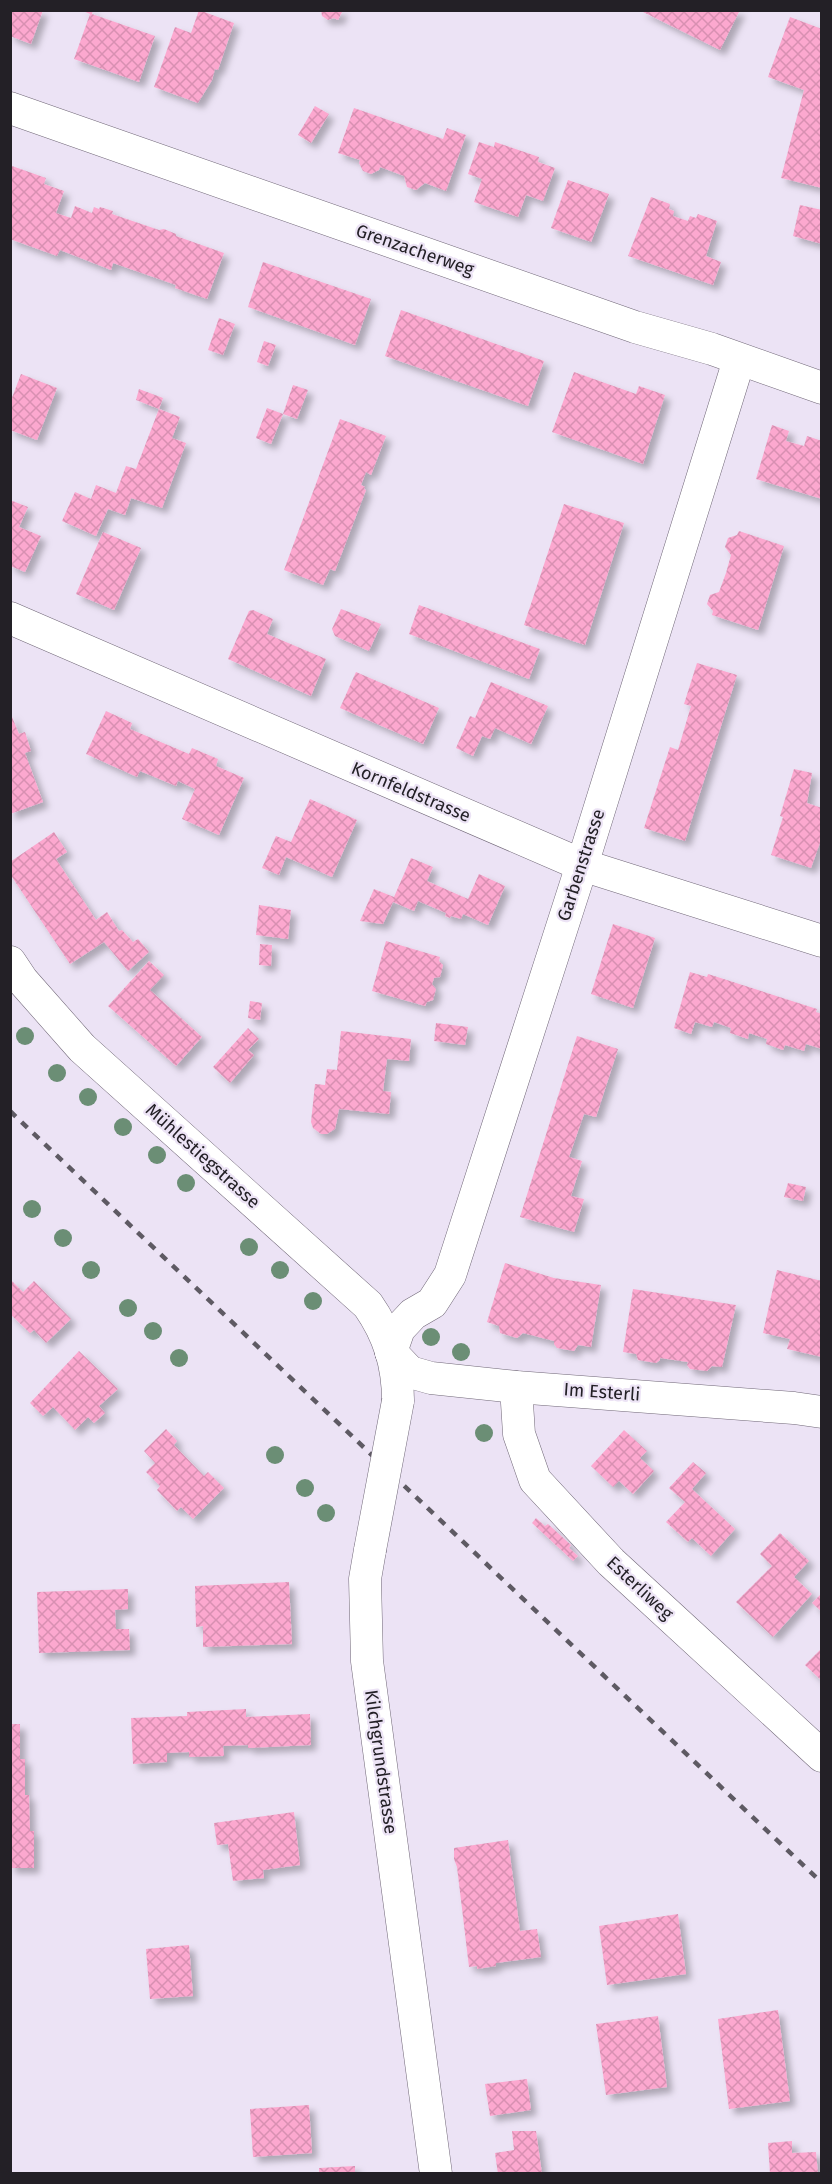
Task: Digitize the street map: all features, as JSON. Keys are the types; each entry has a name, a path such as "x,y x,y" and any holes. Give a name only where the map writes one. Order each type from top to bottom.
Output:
{"street":[{"name":"Grenzacherweg","path":"10,108 635,327 822,388"},
{"name":"Garbenstrasse","path":"391,1352 399,1329 413,1314 432,1303 450,1275 582,866 739,360"},
{"name":"Kornfeldstrasse","path":"10,618 582,866 822,941"},
{"name":"Mühlestiegstrasse","path":"10,962 22,980 82,1048 368,1305 382,1326 391,1352"},
{"name":"Im Esterli","path":"391,1352 410,1372 431,1378 822,1412"},
{"name":"Kilchgrundstrasse","path":"391,1352 398,1377 398,1401 365,1579 367,1661 436,2174"},
{"name":"Esterliweg","path":"516,1387 519,1434 535,1480 611,1562 822,1756"}],"building":[{"path":"10,10 43,10 31,44 10,36"},
{"path":"81,10 93,10 92,14 155,36 139,82 74,59 90,14"},
{"path":"199,10 234,23 218,70 215,69 212,80 198,103 154,87 175,27 191,33"},
{"path":"321,10 343,10 338,20 334,18 328,20 322,16"},
{"path":"639,10 740,10 720,50"},
{"path":"790,17 822,29 822,188 781,178 804,90 768,77"},
{"path":"315,106 329,114 311,143 298,135"},
{"path":"354,108 443,139 447,128 466,135 446,191 425,183 416,190 407,187 404,176 380,167 371,174 363,171 360,160 338,153"},
{"path":"479,142 494,147 495,142 539,157 538,162 555,168 543,201 526,195 518,217 474,202 482,179 468,174"},
{"path":"12,166 46,178 44,184 64,191 56,213 71,218 75,206 92,213 94,207 99,209 100,207 113,211 112,214 159,230 164,229 176,236 224,253 207,299 175,288 176,285 113,263 111,270 60,250 57,256 10,239"},
{"path":"568,180 609,194 591,242 551,228"},
{"path":"651,197 670,204 669,209 674,211 673,216 688,221 690,216 696,218 698,214 717,221 706,256 721,262 713,285 628,256"},
{"path":"800,205 822,210 822,244 793,236"},
{"path":"263,262 371,299 355,345 248,307"},
{"path":"401,310 544,361 528,406 385,356"},
{"path":"219,318 235,324 223,355 208,350"},
{"path":"264,341 276,345 268,366 257,362"},
{"path":"574,372 636,394 639,386 665,395 643,464 552,432"},
{"path":"21,374 57,388 37,440 10,430 10,403"},
{"path":"293,385 308,390 297,419 283,414"},
{"path":"139,389 163,398 159,409 136,400"},
{"path":"267,408 283,414 271,444 256,438"},
{"path":"159,409 180,417 172,438 186,443 162,508 131,498 125,515 108,509 96,536 62,521 75,492 91,499 96,485 116,493 126,466 136,469"},
{"path":"340,419 386,436 371,475 366,472 361,485 366,490 335,571 330,569 323,585 284,570"},
{"path":"772,425 789,431 786,441 804,446 807,436 822,441 822,499 756,479"},
{"path":"10,500 28,507 19,527 41,536 25,572 10,566"},
{"path":"564,504 624,523 585,645 524,625"},
{"path":"739,531 784,546 758,630 712,615 713,611 707,604 710,595 719,592 726,573 731,555 725,547 728,538 737,535"},
{"path":"103,532 141,548 114,610 76,594"},
{"path":"419,605 540,649 529,679 409,634"},
{"path":"341,609 381,624 369,651 335,636 332,629"},
{"path":"253,610 273,619 267,634 326,659 311,696 228,659 249,611"},
{"path":"697,663 737,675 685,841 644,828 670,747 678,750 691,706 684,704"},
{"path":"356,672 439,708 423,744 340,708"},
{"path":"491,682 548,706 531,744 495,728 490,739 482,736 473,756 456,748 470,716 475,718"},
{"path":"106,711 132,723 130,729 189,754 192,748 218,759 216,766 244,778 219,835 182,819 195,789 178,781 176,786 140,771 137,777 86,754"},
{"path":"10,712 19,734 25,732 31,751 25,753 43,802 10,814"},
{"path":"794,769 812,773 807,803 822,808 822,837 811,868 771,855"},
{"path":"310,799 357,820 332,877 286,857 279,875 262,868 276,836 291,842"},
{"path":"54,832 67,852 56,859 96,920 107,912 119,931 122,930 133,942 138,939 149,952 128,971 104,942 70,964 10,874 10,862"},
{"path":"411,858 433,867 427,881 468,899 479,874 505,886 488,925 463,914 461,919 451,916 450,918 445,916 446,913 418,901 414,911 393,902 383,924 360,921 374,889 394,897"},
{"path":"259,905 291,910 288,939 256,935"},
{"path":"613,924 655,938 633,1008 591,994"},
{"path":"386,941 440,957 439,961 443,965 440,977 434,978 432,984 436,989 433,1000 427,1002 425,1006 372,991"},
{"path":"260,944 272,945 271,966 259,965"},
{"path":"149,961 164,975 150,990 202,1037 176,1066 108,1006"},
{"path":"690,972 707,977 708,974 817,1009 816,1012 822,1014 822,1049 806,1044 804,1051 785,1045 783,1050 766,1044 767,1039 749,1033 748,1039 730,1033 731,1028 714,1022 712,1027 695,1022 691,1034 674,1028"},
{"path":"250,1001 262,1003 260,1020 248,1018"},
{"path":"436,1023 468,1027 465,1045 434,1041"},
{"path":"248,1028 259,1039 248,1050 254,1055 230,1083 213,1067"},
{"path":"341,1031 411,1039 409,1061 387,1059 383,1091 391,1092 389,1114 339,1109 335,1129 327,1134 321,1134 313,1128 311,1122 315,1084 325,1085 327,1069 337,1070"},
{"path":"577,1036 618,1049 596,1117 584,1114 569,1157 582,1161 571,1196 584,1199 574,1232 520,1217"},
{"path":"788,1183 806,1187 803,1201 784,1197"},
{"path":"505,1263 554,1278 601,1285 591,1347 578,1345 574,1351 557,1348 554,1341 523,1333 517,1338 500,1333 499,1326 487,1322"},
{"path":"777,1270 822,1281 822,1357 787,1349 790,1339 763,1333"},
{"path":"10,1279 23,1292 34,1281 71,1319 46,1343 34,1330 30,1333 10,1314"},
{"path":"633,1289 736,1305 722,1367 712,1366 707,1371 690,1369 688,1362 660,1358 656,1363 638,1360 636,1354 623,1352"},
{"path":"79,1351 118,1389 99,1406 105,1413 94,1423 88,1417 75,1430 53,1407 43,1416 30,1403"},
{"path":"166,1429 177,1441 174,1445 204,1476 208,1472 224,1488 193,1519 181,1507 177,1511 157,1490 160,1486 146,1472 155,1463 144,1451"},
{"path":"624,1430 647,1451 640,1458 654,1471 633,1494 619,1481 613,1487 591,1466"},
{"path":"693,1462 706,1473 692,1489 735,1529 711,1556 692,1538 688,1542 666,1522 685,1502 669,1488"},
{"path":"536,1518 545,1526 548,1524 571,1545 569,1548 578,1556 573,1561 532,1523"},
{"path":"780,1533 809,1561 794,1577 812,1594 773,1637 736,1602 772,1566 760,1554"},
{"path":"289,1582 292,1644 203,1647 203,1626 196,1627 195,1586"},
{"path":"128,1589 128,1609 115,1610 116,1629 129,1629 130,1650 39,1653 37,1592"},
{"path":"822,1593 822,1612 812,1603"},
{"path":"822,1648 822,1681 805,1665"},
{"path":"246,1709 246,1717 310,1714 311,1745 248,1748 248,1745 223,1746 224,1756 189,1757 189,1752 167,1753 167,1762 133,1764 131,1718 187,1716 187,1712"},
{"path":"10,1724 20,1724 20,1759 25,1759 25,1795 29,1795 30,1831 34,1831 34,1868 10,1868"},
{"path":"294,1812 300,1865 263,1870 264,1878 233,1881 228,1844 217,1845 214,1823"},
{"path":"508,1840 520,1931 537,1929 541,1957 496,1963 496,1966 477,1969 477,1966 469,1967 454,1848"},
{"path":"678,1914 686,1974 607,1985 599,1926"},
{"path":"189,1945 193,1996 150,1999 146,1949"},
{"path":"778,2010 790,2101 729,2109 718,2019"},
{"path":"658,2016 667,2087 606,2095 596,2024"},
{"path":"527,2079 531,2110 490,2116 485,2084"},
{"path":"309,2105 312,2153 253,2157 250,2109"},
{"path":"512,2131 536,2131 542,2174 498,2174 495,2153 514,2150"},
{"path":"792,2141 792,2153 816,2152 818,2174 770,2174 768,2143"},
{"path":"355,2166 355,2174 319,2174 319,2168"}],"railway":[{"path":"10,1111 822,1883"}]}
